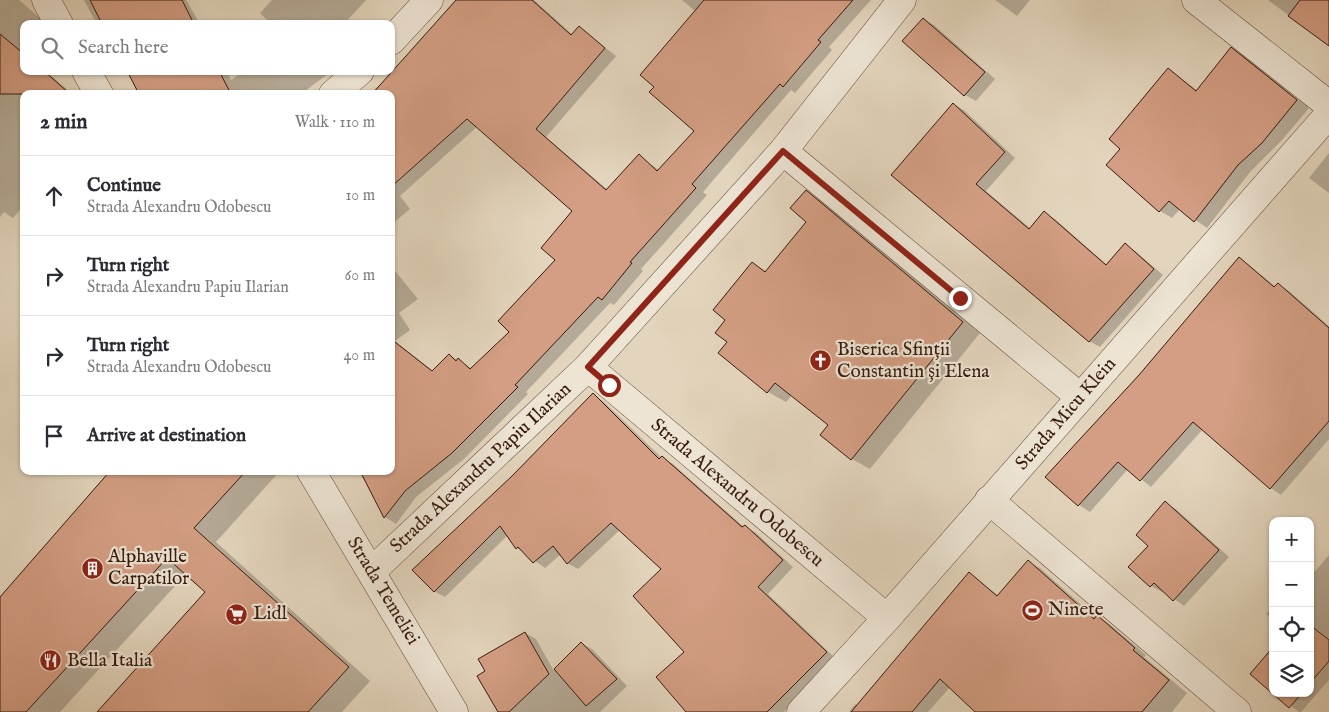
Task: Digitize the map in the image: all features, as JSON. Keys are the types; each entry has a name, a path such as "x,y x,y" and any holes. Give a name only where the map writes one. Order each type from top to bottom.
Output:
{"street":[{"path":"46,0 57,20"},
{"path":"395,37 429,0"},
{"name":"Strada Alexandru Papiu Ilarian","path":"372,571 588,367 783,151 902,0"},
{"path":"1196,0 1329,105"},
{"path":"88,75 97,90"},
{"path":"338,90 355,75"},
{"name":"Strada Micu Klein","path":"801,712 887,618 1329,114"},
{"path":"783,151 1080,398"},
{"name":"Strada Alexandru Odobescu","path":"588,367 887,618"},
{"name":"Strada Temeliei","path":"313,475 454,712"},
{"path":"989,500 1237,712"}],"building":[{"path":"90,0 182,0 192,20 100,20"},
{"path":"456,0 532,0 571,35 579,26 605,48 536,129 606,190 639,154 657,171 694,131 649,92 654,87 640,75 704,0 853,0 818,40 821,42 783,87 780,84 692,184 696,188 630,262 632,263 602,300 598,297 515,385 518,387 452,453 405,491 384,518 362,475 395,475 395,342 432,371 449,354 456,361 458,358 470,369 509,332 498,321 555,260 541,248 572,211 467,119 395,183 395,90 376,90 389,75 395,75 395,68"},
{"path":"1300,0 1329,0 1329,46 1288,16"},
{"path":"923,18 985,72 964,96 902,41"},
{"path":"0,34 20,51 20,75 49,75 65,90 20,90 20,94 0,94"},
{"path":"1231,47 1297,100 1262,143 1238,165 1194,222 1169,201 1159,212 1106,165 1120,149 1109,139 1168,68 1196,91"},
{"path":"129,75 221,75 229,90 137,90"},
{"path":"953,103 1005,152 976,184 1029,229 1044,211 1106,265 1125,243 1154,269 1089,342 891,175"},
{"name":"Biserica Sfinții Constantin și Elena","path":"806,190 963,322 851,460 820,435 828,425 775,383 767,393 718,353 727,342 715,333 725,320 713,310 752,262 765,272 806,222 790,208"},
{"path":"1239,257 1274,287 1278,283 1329,328 1329,421 1270,489 1193,422 1140,481 1118,462 1078,506 1045,477 1139,375"},
{"path":"593,393 659,459 662,456 742,527 745,525 783,560 758,587 827,652 767,712 686,712 656,677 684,652 633,596 661,569 611,523 567,564 553,546 533,563 518,547 516,549 500,526 434,592 412,570 512,476"},
{"path":"107,475 242,475 194,528 349,667 308,712 97,712 205,592 167,558 26,712 0,712 0,597"},
{"path":"1165,501 1219,550 1173,601 1154,583 1150,587 1128,567 1148,546 1136,535"},
{"path":"1028,560 1094,619 1097,615 1135,648 1133,650 1169,680 1142,712 975,712 940,679 912,712 851,712 969,572 997,596"},
{"path":"1314,628 1329,640 1329,661 1314,678"},
{"path":"525,632 549,674 509,712 498,712 477,676 485,671 478,659"},
{"path":"581,642 617,679 586,706 554,669"},
{"path":"1269,652 1269,691 1250,674"},
{"path":"1276,697 1299,697 1289,708"}],"place":[{"name":"Biserica Sfinții Constantin și Elena","path":"821,361"},
{"name":"Alphaville Carpatilor","path":"92,568"},
{"name":"Ninete","path":"1032,610"},
{"name":"Lidl","path":"237,614"},
{"name":"Bella Italia","path":"51,661"}],"route":[{"path":"609,385 588,367 783,151 960,298"}]}
